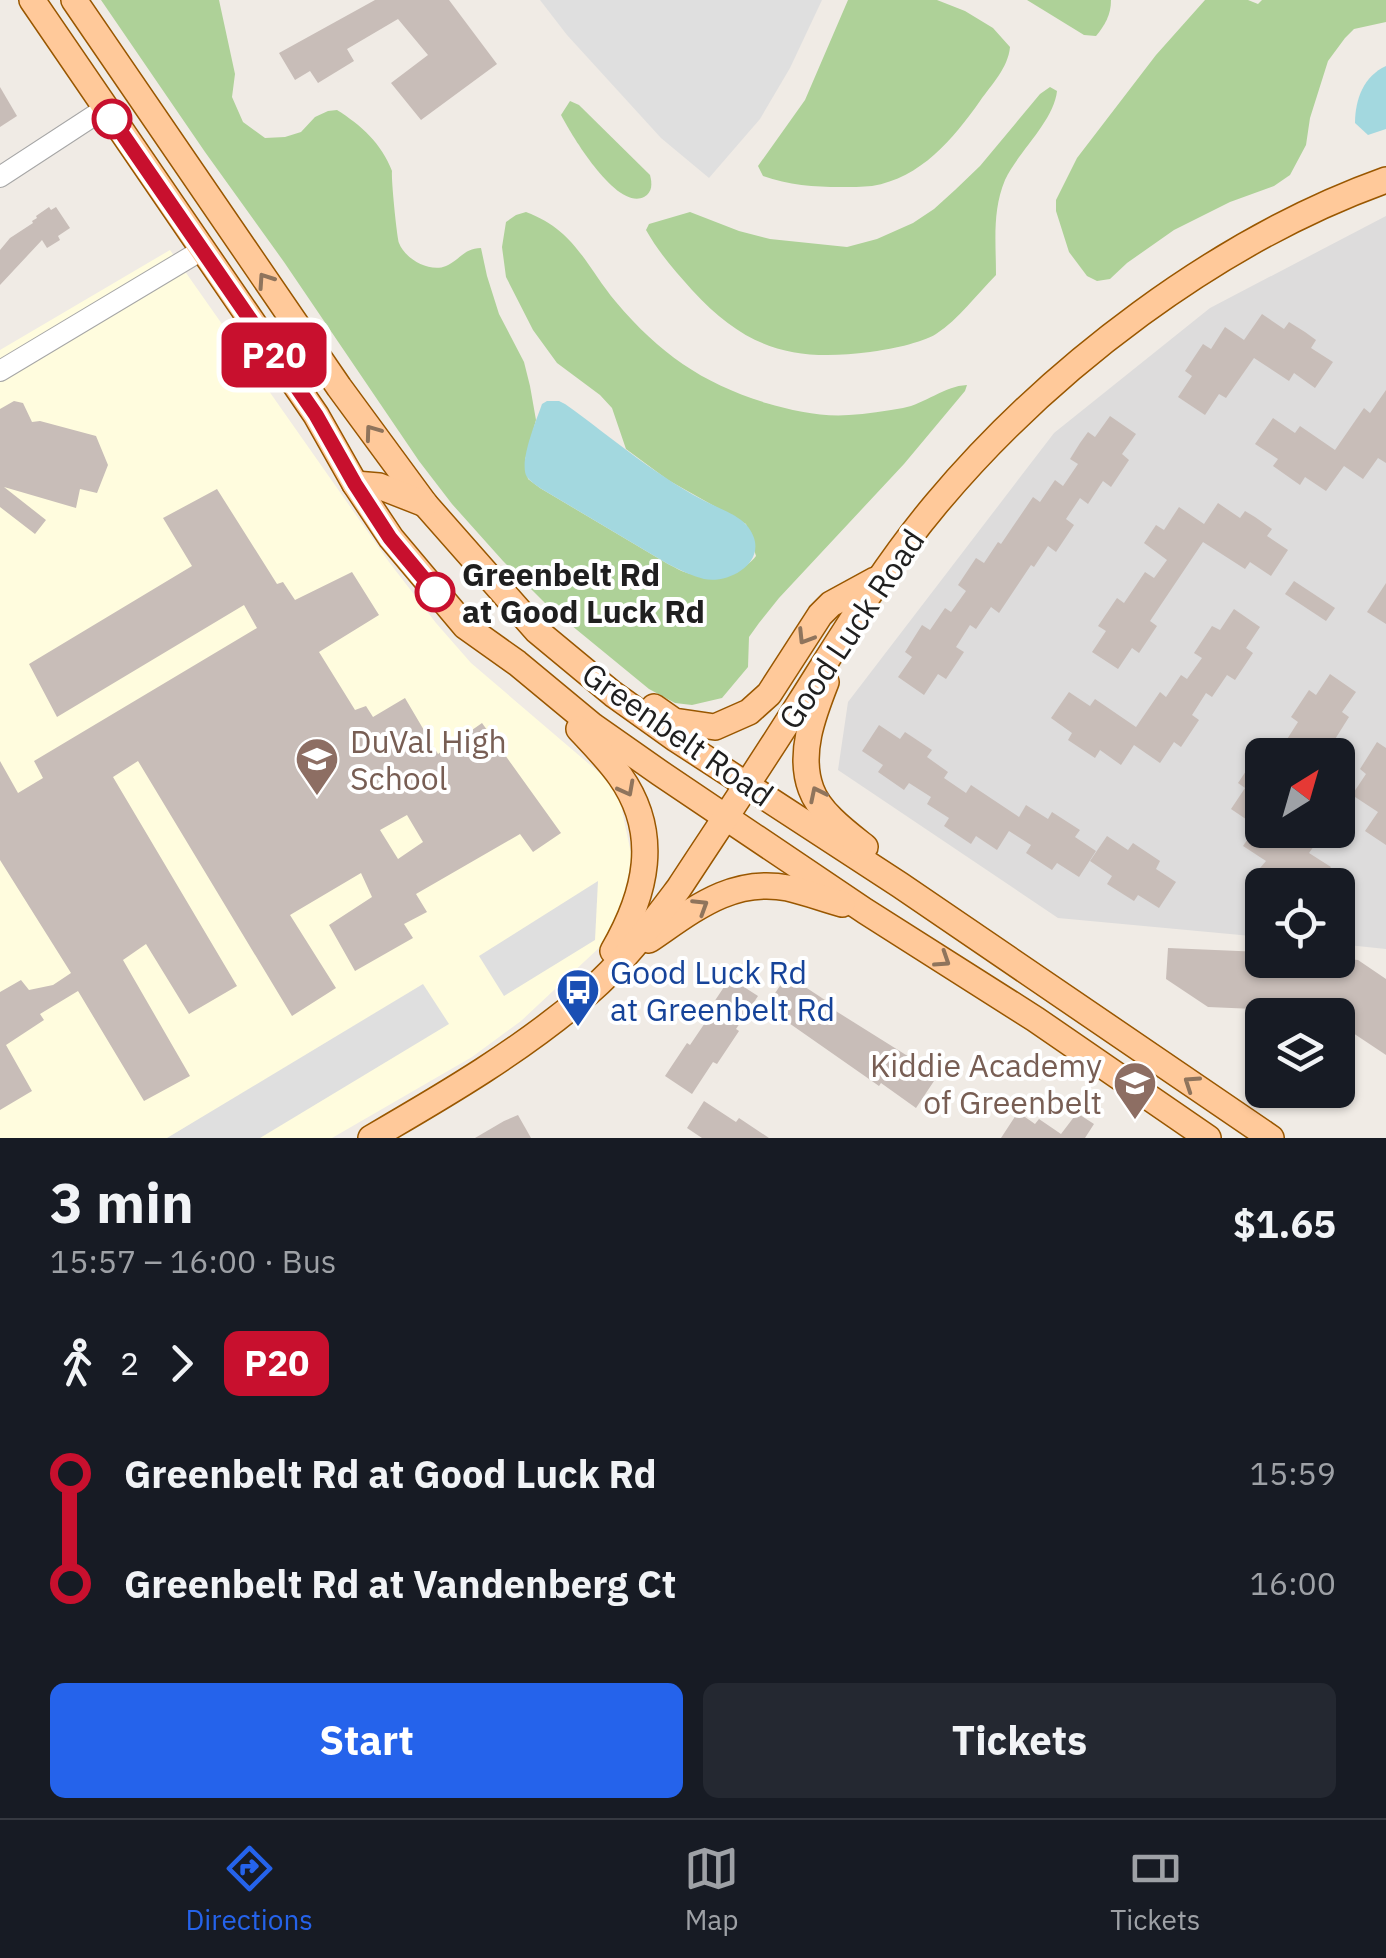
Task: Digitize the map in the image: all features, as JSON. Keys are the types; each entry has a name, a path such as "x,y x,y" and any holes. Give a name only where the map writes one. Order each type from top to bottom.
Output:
{"main road":[{"name":"Greenbelt Road","path":"32,0 316,415 390,538 464,626 660,773 1208,1138"},
{"name":"Greenbelt Road","path":"74,0 290,318 425,504 537,632 676,740 994,949 1271,1138"},
{"name":"Good Luck Road","path":"371,1138 514,1052 590,991 620,960 660,914 727,816 880,578 934,505 982,452 1076,364 1216,262 1286,224 1386,180"},
{"path":"355,484 379,486 425,504"},
{"path":"486,574 647,703 674,721 715,728 750,712 770,694 820,615 832,604 880,578"},
{"path":"846,630 810,722 806,758 810,789 822,808 856,840 994,949"},
{"path":"517,663 618,772 629,789 643,829 645,848 637,906 590,991"},
{"path":"620,960 709,900 749,887 786,887 866,911"}],"street":[{"path":"0,177 104,108"},
{"path":"0,371 202,250"}],"shaded area":[{"path":"540,0 822,0 790,68 760,119 709,178 661,138"},
{"path":"1386,216 1386,949 1355,946 1355,868 1245,868 1245,935 1058,918 838,770 848,702 1054,433 1210,308"},
{"path":"170,250 436,623 471,663 609,781 620,801 632,858 620,914 601,946 521,1021 472,1057 332,1138 0,1138 0,350"},
{"path":"598,881 595,940 504,996 479,956"},
{"path":"423,984 449,1024 260,1138 167,1138"}],"green space":[{"path":"101,0 219,0 235,74 232,97 243,122 265,138 285,137 301,132 315,117 337,110 370,136 392,171 402,249 419,263 440,268 470,250 481,248 499,314 524,362 530,386 536,420 525,460 528,479 680,570 709,575 744,567 756,556 746,524 668,480 626,449 612,408 557,363 533,330 506,277 502,247 506,222 516,215 526,212 557,229 649,337 702,376 743,395 797,411 839,415 903,408 967,385 965,391 759,623 749,637 748,667 722,698 692,705 675,703 649,689 549,607 452,504"},
{"path":"848,0 937,0 993,28 1010,47 1006,62 947,142 906,175 872,186 852,187 801,185 763,176 758,166 805,100"},
{"path":"1027,0 1111,0 1107,20 1096,36 1084,35"},
{"path":"1205,0 1248,0 1258,4 1262,0 1386,0 1386,22 1354,29 1328,61 1306,145 1290,175 1274,186 1230,202 1174,230 1110,279 1097,281 1087,276 1069,252 1056,200 1077,158 1156,55"},
{"path":"1050,87 1057,91 1049,114 1011,169 1001,192 996,275 952,321 922,340 886,350 842,355 772,347 732,326 712,310 673,269 646,230 649,224 690,212 770,239 847,247 877,239 934,209 980,166"},
{"path":"570,101 579,105 650,175 647,195 633,198 621,193 596,168 561,115"}],"water":[{"path":"1386,66 1386,129 1368,135 1355,123 1357,105 1367,82"},
{"path":"542,404 565,404 674,483 743,521 754,538 755,548 748,564 723,578 695,576 668,564 533,483 525,470 526,452"}],"building":[{"path":"375,0 449,0 497,64 421,120 391,83 428,55 398,19 347,49 354,61 318,83 310,71 295,80 279,53"},
{"path":"0,87 17,116 0,127"},
{"path":"49,207 56,207 70,228 47,248 42,240 0,285 0,250"},
{"path":"1262,314 1284,329 1289,322 1305,332 1316,340 1311,348 1333,362 1315,388 1294,373 1289,381 1254,358 1226,398 1219,394 1205,415 1178,397 1192,376 1185,371 1203,344 1211,349 1225,327 1244,340"},
{"path":"1386,390 1386,463 1378,458 1363,479 1344,466 1326,491 1305,477 1300,485 1273,466 1278,459 1255,444 1273,418 1295,433 1300,426 1335,450 1364,408 1370,413"},
{"path":"14,401 23,403 32,422 96,436 108,465 97,493 80,489 76,508 4,487 46,520 35,534 0,507 0,409"},
{"path":"1110,416 1136,434 1122,454 1129,460 1111,487 1103,481 1088,504 1080,498 1066,519 1074,525 1056,552 1048,546 999,613 991,607 976,629 970,625 956,647 964,652 946,679 938,674 924,695 898,677 912,657 905,652 922,625 930,630 945,608 951,612 966,591 958,585 976,558 984,563 1033,497 1040,502 1055,480 1063,486 1078,464 1070,459 1080,443 1088,432 1095,437"},
{"name":"DuVal High School","path":"217,489 277,584 283,582 295,600 352,572 379,615 319,652 355,710 366,706 373,717 405,698 438,754 482,723 561,833 533,852 520,834 416,894 427,912 404,924 413,938 355,971 329,925 372,897 361,873 290,915 336,988 292,1016 138,761 113,777 237,986 189,1014 146,944 123,960 190,1076 144,1101 78,991 40,1014 44,1020 6,1045 32,1091 0,1110 0,992 21,980 29,990 53,985 71,973 0,860 0,761 18,793 43,778 34,761 257,628 244,605 57,717 29,664 192,566 163,518","holes":["407,815 423,842 398,859 380,830"]},
{"path":"1218,503 1240,518 1245,511 1255,517 1272,529 1267,536 1288,550 1271,576 1250,562 1245,569 1203,542 1150,621 1157,626 1139,653 1132,648 1118,669 1092,652 1106,631 1098,626 1117,598 1124,603 1145,572 1154,578 1167,560 1144,543 1156,525 1164,530 1179,507 1204,524"},
{"path":"1294,581 1335,608 1326,621 1285,594"},
{"path":"1386,583 1386,624 1367,612"},
{"path":"1234,609 1260,627 1246,648 1253,653 1235,680 1227,675 1212,697 1206,693 1192,715 1199,720 1181,747 1174,742 1160,763 1134,745 1121,765 1100,750 1095,758 1068,740 1072,733 1051,718 1069,692 1090,706 1095,699 1136,727 1160,692 1166,697 1181,675 1187,679 1202,658 1194,653 1212,626 1220,630"},
{"path":"1330,674 1356,692 1342,712 1349,717 1336,738 1288,738 1298,722 1291,717 1309,690 1316,695"},
{"path":"879,725 900,739 905,732 932,750 927,757 948,772 944,778 966,793 971,785 1019,817 1026,805 1048,819 1052,812 1080,830 1075,837 1096,851 1079,877 1057,863 1052,870 1026,853 1031,845 1009,831 997,850 976,836 971,844 944,826 949,818 927,804 931,797 909,783 904,790 878,772 883,765 862,751"},
{"path":"1377,742 1386,748 1386,845 1365,831 1378,812 1355,797 1366,774 1360,769"},
{"path":"1245,788 1245,818 1231,809"},
{"path":"1107,836 1128,850 1133,843 1160,861 1156,869 1176,882 1159,908 1138,895 1134,901 1107,884 1112,876 1090,861"},
{"path":"1246,848 1313,848 1309,853 1331,867 1260,868 1266,861"},
{"path":"1168,948 1245,951 1245,978 1355,978 1355,960 1358,960 1386,979 1386,1055 1355,1034 1355,998 1245,998 1245,1009 1208,1007 1166,979"},
{"path":"787,975 825,1000 823,1003 938,1075 916,1108 766,1007"},
{"path":"730,978 758,996 717,1064 713,1062 692,1094 665,1076 711,1014 708,1011"},
{"path":"704,1101 769,1138 702,1138 687,1128"},
{"path":"1018,1112 1035,1124 1039,1119 1061,1134 1077,1113 1094,1124 1085,1138 1001,1138"},
{"path":"518,1115 531,1138 475,1138 504,1121"}],"bus line":[{"name":"P20","path":"112,119 316,415 390,538 435,592"}],"place":[{"name":"Greenbelt Rd at Good Luck Rd","path":"435,592"},
{"name":"DuVal High School","path":"317,797"},
{"name":"Good Luck Rd at Greenbelt Rd","path":"578,1028"},
{"name":"Kiddie Academy of Greenbelt","path":"1135,1121"}]}
